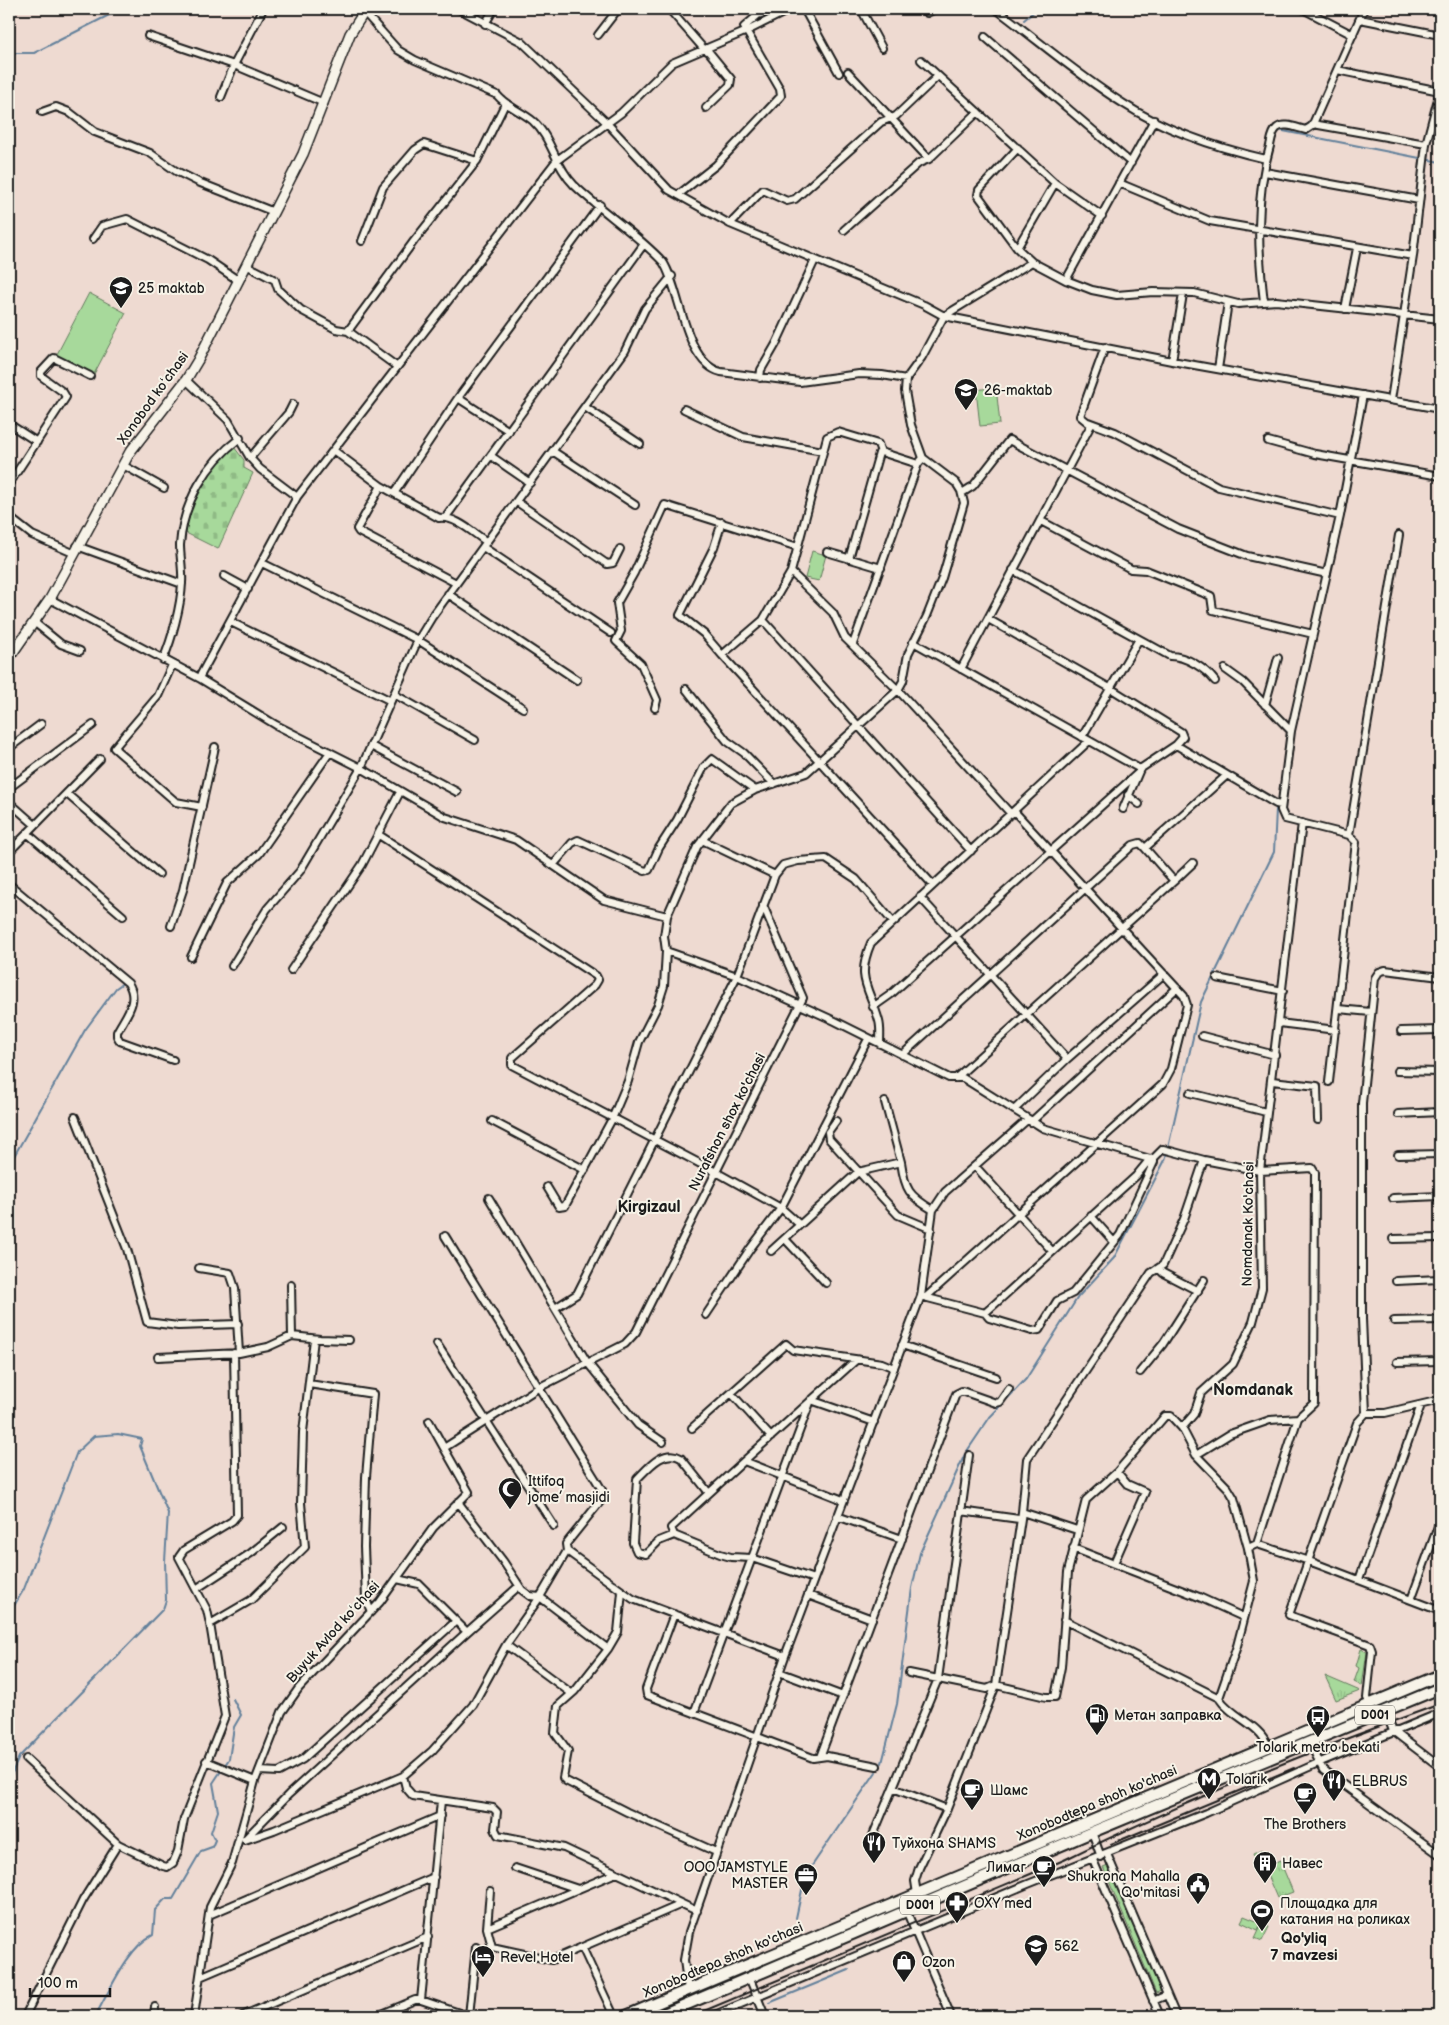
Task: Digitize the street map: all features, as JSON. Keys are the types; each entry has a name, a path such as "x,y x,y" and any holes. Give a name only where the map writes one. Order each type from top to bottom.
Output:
{"highway":[{"name":"Xonobodtepa shoh ko'chasi","path":"626,2016 1268,1746 1440,1676"},
{"name":"Xonobodtepa shoh ko'chasi","path":"659,2016 906,1910 1440,1688"},
{"path":"860,1918 864,1928"}],"main road":[{"name":"Xonobod koʻchasi","path":"9,658 50,599 75,549 130,452 186,380 248,266 303,154 350,34 365,10"}],"street":[{"path":"221,97 234,64 263,9"},
{"path":"485,24 494,9"},
{"path":"598,35 618,9"},
{"path":"669,9 703,48 709,52 732,82 706,108"},
{"path":"752,9 758,15"},
{"path":"678,195 716,165 781,96 780,89 745,25 758,15 776,9"},
{"path":"199,678 297,497 396,366 556,161 626,109 672,63 703,48 747,31 791,9"},
{"path":"804,9 839,73"},
{"path":"861,9 882,48"},
{"path":"922,9 927,13 935,9"},
{"path":"996,9 1058,57 1124,104 1154,120 1215,144 1266,159"},
{"path":"1303,9 1353,35"},
{"path":"1264,302 1258,228 1266,159 1278,127 1285,125 1308,130 1313,124 1364,9"},
{"path":"365,10 398,50 415,60 497,94 505,104 533,121 545,135 556,161 573,184 600,205 663,262 672,276 681,316 693,343 707,364 718,371 800,382 835,376 870,374 906,379"},
{"path":"463,10 485,24 522,42 606,122 669,190 730,224 924,305 944,316 1172,361 1440,409"},
{"path":"1360,19 1440,34"},
{"path":"148,36 234,64 324,103"},
{"path":"985,37 1131,163"},
{"path":"921,60 1055,183 1102,216"},
{"path":"1337,70 1440,91 1426,144 1413,256 1391,400"},
{"path":"848,72 890,120 930,159"},
{"path":"730,224 763,190 787,200 795,199 881,122 890,120 938,76"},
{"path":"348,331 414,241 477,161 505,104"},
{"path":"42,112 56,107 69,112 95,132 150,153 198,182 274,212"},
{"path":"844,230 919,163 930,159 978,112"},
{"path":"1066,280 1154,120"},
{"path":"1313,124 1426,144"},
{"path":"362,241 384,186 414,150 424,144 477,161"},
{"path":"1018,148 979,190 978,196 1017,248 1032,262 1066,280 1092,290 1117,295 1153,292 1194,293 1238,304 1276,301 1440,319"},
{"path":"1265,172 1419,200"},
{"path":"1017,248 1055,183"},
{"path":"1120,183 1210,221 1258,228 1357,248 1413,256"},
{"path":"395,492 458,398 600,205"},
{"path":"93,239 102,226 127,219 208,260 240,281"},
{"path":"446,517 644,244"},
{"path":"1345,309 1357,248"},
{"path":"760,378 761,370 776,344 815,260"},
{"path":"547,1188 559,1207 563,1207 612,1119 628,1081 639,1042 658,1005 664,986 666,916 702,840 730,803 755,790 802,776 898,690 904,681 908,654 927,616 942,578 964,503 962,492 956,483 923,458 911,425 906,379 922,357 944,316 1032,262"},
{"path":"248,266 275,280 278,289 301,310 336,329 348,331 396,366"},
{"path":"232,966 267,909 300,871 361,768 418,640 448,594 554,452 625,351 644,309 672,276"},
{"path":"1172,361 1183,294"},
{"path":"1218,369 1228,302"},
{"path":"961,669 1091,424 1080,416 1105,348"},
{"path":"9,484 66,397 63,392 40,375 50,360 54,358 90,376"},
{"path":"186,380 228,420 250,458 260,469 297,497"},
{"path":"1329,1082 1356,846 1355,839 1349,835 1285,820 1281,805 1291,731 1340,516 1363,395"},
{"path":"458,398 508,431"},
{"path":"250,458 289,412 293,404"},
{"path":"585,407 640,444"},
{"path":"684,408 743,437 823,451"},
{"path":"1086,421 1115,432 1219,487 1340,516"},
{"path":"9,424 36,442"},
{"path":"722,655 763,620 791,572 827,437 838,432 878,444 881,452"},
{"path":"163,660 170,643 182,584 180,545 187,506 219,456 240,438"},
{"path":"962,492 972,486 1010,440 1178,529 1247,556 1327,574"},
{"path":"1268,441 1350,461 1440,476"},
{"path":"332,450 381,486 395,492 439,518 446,517 457,522 485,545 611,633"},
{"path":"554,452 635,505"},
{"path":"881,452 918,464"},
{"path":"848,559 877,456 881,452"},
{"path":"490,456 530,483"},
{"path":"854,644 918,464 923,458"},
{"path":"123,465 164,488"},
{"path":"381,486 357,529 359,532 456,583"},
{"path":"517,502 607,564 613,563 620,549"},
{"path":"655,708 657,700 641,664 616,641 621,630 617,603 634,573 665,505 798,547"},
{"path":"9,517 32,536 182,584"},
{"path":"1041,521 1131,569 1146,570 1212,596 1213,610 1313,634"},
{"path":"722,523 714,547 680,614 704,634 933,886"},
{"path":"1349,835 1398,535"},
{"path":"827,552 881,568"},
{"path":"262,563 418,640 523,708"},
{"path":"1013,570 1170,656 1179,656 1201,668 1215,680"},
{"path":"791,572 833,613 841,633 854,644 1050,850 1177,988 1184,996 1187,1005 1168,1078 923,1297"},
{"path":"224,576 248,590"},
{"path":"448,594 577,680"},
{"path":"50,599 172,666 199,678 276,725 361,768 446,817 516,840 554,864 604,900 666,916"},
{"path":"874,1007 890,996 1139,771 1176,745 1183,736 1181,732 1110,688 988,619"},
{"path":"763,620 971,851"},
{"path":"34,622 61,644 80,651"},
{"path":"231,622 391,702"},
{"path":"1082,736 1139,639"},
{"path":"913,642 1082,736 1139,771"},
{"path":"1265,705 1278,658"},
{"path":"172,666 158,696 114,748 176,802 202,806"},
{"path":"1225,669 1243,682 1291,731"},
{"path":"686,689 727,741 744,754 774,784"},
{"path":"394,694 475,740"},
{"path":"9,748 41,724"},
{"path":"9,788 93,725"},
{"path":"880,1044 879,1022 864,981 867,952 871,943 1090,741"},
{"path":"1176,745 1226,776 1281,805"},
{"path":"371,746 457,792"},
{"path":"171,926 183,890 215,747"},
{"path":"191,957 227,883 259,854 330,752"},
{"path":"9,852 100,759"},
{"path":"554,864 572,843 578,840 645,871 649,870 659,848 704,767 712,759 755,790"},
{"path":"1123,809 1139,771"},
{"path":"1145,848 1226,776"},
{"path":"291,970 362,865 400,792"},
{"path":"67,794 159,874"},
{"path":"1128,794 1139,804"},
{"path":"9,802 35,825"},
{"name":"Nomdanak Ko'chasi","path":"1182,1428 1194,1414 1201,1393 1233,1364 1253,1322 1262,1288 1260,1172 1302,823"},
{"path":"26,833 122,916"},
{"path":"379,835 596,976 598,980 595,985 512,1058 511,1064 781,1208 799,1224"},
{"path":"702,840 775,875"},
{"path":"902,1055 1137,843 1145,848 1174,881"},
{"path":"555,1308 577,1294 737,976 775,875 783,865 798,861 826,859 856,879 893,922"},
{"path":"956,1078 1193,863"},
{"path":"9,884 128,983 134,997 132,1005 117,1032 116,1036 120,1041 173,1060"},
{"path":"920,897 1067,1059"},
{"path":"763,905 802,993 803,998 800,1005"},
{"path":"666,951 737,976 948,1078 971,1082 1029,1121 1094,1143 1152,1158"},
{"path":"1370,1704 1367,1698 1372,1651 1370,1645 1289,1615 1358,1423 1366,1413 1362,1319 1362,1103 1375,978 1381,970 1440,977"},
{"path":"1014,1110 1067,1059 1164,974"},
{"path":"1217,978 1283,991"},
{"path":"688,1990 685,1980 685,1948 716,1852 779,1672 837,1516 902,1345 923,1297 933,1210 945,1192 1029,1121 1177,988"},
{"name":"Nurafshon shox ko'chasi","path":"587,1362 621,1347 634,1336 800,1005"},
{"path":"1338,1009 1371,1012"},
{"path":"1279,1023 1336,1030"},
{"path":"1401,1031 1440,1030"},
{"path":"1202,1036 1275,1055"},
{"path":"706,1315 738,1265 781,1208 868,1039"},
{"path":"1397,1071 1440,1072"},
{"path":"1272,1081 1318,1086 1318,1120"},
{"path":"1190,1093 1266,1112"},
{"path":"885,1102 907,1189 914,1199 933,1210"},
{"path":"1398,1114 1440,1112"},
{"path":"75,1117 127,1249 147,1322 178,1326 238,1324"},
{"path":"836,1120 828,1132 829,1139 898,1214 931,1229"},
{"path":"492,1121 585,1170"},
{"path":"985,1313 1136,1176 1160,1150 1260,1172 1309,1168 1315,1173 1315,1397 1310,1408 1298,1418 1257,1544"},
{"path":"1398,1155 1440,1154"},
{"path":"923,1297 985,1313 989,1318 1032,1331 1039,1330 1057,1302 1073,1293 1120,1235 1154,1162 1152,1158"},
{"path":"916,1894 915,1881 919,1868 947,1809 996,1685 1020,1516 1024,1467 1032,1448 1151,1273 1163,1265 1184,1219 1204,1160"},
{"path":"771,1252 799,1224 858,1172 901,1162"},
{"path":"975,1166 1052,1251"},
{"path":"1394,1198 1440,1196"},
{"path":"489,1198 587,1362 638,1425 663,1442"},
{"path":"1091,1216 1114,1242"},
{"path":"238,1844 403,1776 432,1751 473,1704 506,1644 540,1596 567,1550 566,1544 603,1498 602,1490 445,1236"},
{"path":"1393,1239 1440,1238"},
{"path":"785,1239 826,1283"},
{"path":"26,1760 118,1844 163,1866 170,1865 178,1851 184,1819 225,1716 207,1610 180,1561 181,1553 232,1521 237,1514 234,1361 238,1324 235,1288 230,1273 198,1268"},
{"path":"1159,1269 1163,1273 1198,1291"},
{"path":"1396,1281 1440,1279"},
{"path":"1140,1372 1163,1344 1204,1280"},
{"path":"291,1285 292,1336"},
{"path":"1394,1321 1440,1320"},
{"path":"158,1357 236,1353 268,1347 292,1336 348,1340"},
{"path":"210,1624 251,1600 305,1547 301,1503 303,1432 314,1339"},
{"path":"437,1344 554,1526"},
{"path":"692,1428 786,1344 793,1350 882,1363 894,1368"},
{"path":"902,1345 996,1377"},
{"path":"814,1580 752,1558 725,1555 674,1535 671,1530 672,1526 856,1360"},
{"path":"1397,1362 1440,1361"},
{"path":"429,1421 444,1448 538,1388 587,1362"},
{"path":"309,1384 373,1394 366,1477 364,1547 366,1599 371,1612"},
{"path":"820,1757 958,1392 962,1391 996,1403 1000,1402 1009,1390"},
{"path":"731,1393 771,1437"},
{"path":"811,1400 874,1422"},
{"path":"694,1713 811,1400"},
{"path":"1366,1413 1385,1414 1440,1400"},
{"path":"1359,1580 1420,1405"},
{"path":"909,1673 987,1689 996,1685 1046,1697 1055,1697 1061,1667 1064,1620 1073,1548 1086,1500 1093,1491 1117,1472 1165,1416 1171,1416 1182,1428 1196,1455 1228,1488 1234,1498 1248,1548 1254,1582 1243,1617 1237,1646 1219,1698"},
{"path":"1196,1455 1230,1434 1270,1420 1298,1418"},
{"name":"Buyuk Avlod koʻchasi","path":"194,2016 210,1907 238,1844 259,1771 279,1720 292,1696 371,1612 433,1528 469,1492 444,1448"},
{"path":"674,1535 659,1540 646,1554 637,1552 633,1543 637,1479 659,1459 668,1454 675,1454 681,1458 710,1493"},
{"path":"869,1845 938,1679 969,1455"},
{"path":"744,1461 843,1500"},
{"path":"1114,1563 1145,1492 1126,1484 1117,1472"},
{"path":"458,1502 503,1561 519,1586 530,1596 540,1596 608,1649"},
{"path":"961,1511 1020,1516 1077,1530"},
{"path":"837,1516 902,1539"},
{"path":"1411,1600 1440,1521"},
{"path":"196,1589 251,1553 283,1527"},
{"path":"1248,1548 1257,1544 1309,1560 1440,1611"},
{"path":"1073,1548 1199,1597 1243,1617"},
{"path":"567,1550 633,1599 785,1656"},
{"path":"396,1579 419,1584 467,1632"},
{"path":"245,1840 289,1794 519,1586"},
{"path":"622,1592 618,1632 608,1649 575,1691 558,1706 555,1733 568,1749 562,1774 566,1781 627,1812 716,1852"},
{"path":"808,1595 872,1619"},
{"path":"674,1614 646,1692 647,1696 813,1758 820,1757 877,1766"},
{"path":"1064,1620 1219,1698 1224,1705 1261,1732 1268,1746"},
{"path":"259,1771 279,1772 303,1759 455,1622"},
{"path":"506,1644 571,1693"},
{"path":"779,1672 843,1696"},
{"path":"1385,1710 1393,1731 1440,1767"},
{"path":"712,2016 1028,1884 1093,1860 1206,1813 1318,1762 1440,1713"},
{"path":"1309,1741 1323,1770 1440,1854"},
{"path":"206,1761 256,1781"},
{"path":"403,1776 406,1788 413,1796 493,1808 497,1814 496,1834 564,1848 697,1911"},
{"path":"893,1788 947,1809"},
{"path":"421,2000 441,1801"},
{"path":"209,1916 440,1816"},
{"path":"1092,1832 1176,2016"},
{"path":"25,2016 83,1900 118,1844"},
{"path":"1093,1860 1160,2016"},
{"path":"515,1868 578,1889"},
{"path":"487,1928 616,1873"},
{"path":"200,1977 434,1877"},
{"path":"490,1891 487,1928 492,1947 552,1960 682,1904"},
{"path":"906,1910 951,2016"},
{"path":"242,2016 428,1937"},
{"path":"377,2016 415,2000 421,2000 469,2016 476,1947"},
{"path":"582,1947 614,2016"},
{"path":"749,1977 765,2016"},
{"path":"1153,2000 1167,1995"},
{"path":"154,2016 155,2007"}],"green space":[{"path":"89,293 126,313 93,376 56,356"},
{"path":"996,387 1000,424 980,426 976,390"},
{"path":"234,447 244,460 244,468 253,473 218,549 186,533 196,498 202,486 217,463"},
{"path":"812,551 826,555 819,581 805,578"},
{"path":"1361,1649 1367,1652 1362,1686 1354,1682 1359,1668 1356,1666"},
{"path":"1325,1676 1360,1691 1336,1700"},
{"path":"1262,1850 1269,1864 1259,1868 1253,1854"},
{"path":"1280,1861 1293,1892 1277,1898 1264,1868"},
{"path":"1108,1865 1161,1991 1156,1993 1103,1867"},
{"path":"1244,1916 1261,1923 1258,1930 1241,1922"},
{"name":"Площадка для катания на роликах","path":"1262,1923 1269,1927 1262,1941 1255,1938"}],"waterway":[{"path":"9,53 34,53 121,9"},
{"path":"1024,20 1037,9"},
{"path":"1278,130 1440,162"},
{"path":"1168,1148 1201,1002 1274,852 1276,809"},
{"path":"9,1165 85,1030 116,988 123,983"},
{"path":"882,1763 897,1704 912,1588 920,1553 965,1454 990,1417 1026,1379 1078,1297 1114,1258 1167,1153"},
{"path":"9,1614 24,1589 77,1452 94,1436 118,1434 142,1439 140,1446 168,1513 165,1561 166,1600 163,1609 19,1757 9,1780"},
{"path":"99,2016 98,2011 128,1958 144,1940 153,1935 155,1910 165,1899 173,1899 201,1851 212,1847 215,1840 211,1832 218,1811 213,1783 229,1759 234,1727 241,1715 233,1699"},
{"path":"796,1918 805,1876 876,1772"},
{"path":"769,2003 849,1970"},
{"path":"739,2016 746,2013"}],"railway":[{"path":"692,2016 1064,1860 1203,1796 1345,1739 1440,1704"},
{"path":"1111,1844 1294,1768"}],"place":[{"name":"25 maktab","path":"121,309"},
{"name":"26-maktab","path":"966,411"},
{"name":"Ittifoq jome’ masjidi","path":"510,1510"},
{"name":"Метан заправка","path":"1097,1736"},
{"name":"Tolarik metro bekati","path":"1318,1738"},
{"name":"Tolarik","path":"1209,1800"},
{"name":"ELBRUS","path":"1334,1802"},
{"name":"Шамс","path":"972,1811"},
{"name":"The Brothers","path":"1305,1815"},
{"name":"Туйхона SHAMS","path":"874,1864"},
{"name":"Навес","path":"1265,1884"},
{"name":"Лимаг","path":"1044,1888"},
{"name":"OOO JAMSTYLE MASTER","path":"806,1896"},
{"name":"Shukrona Mahalla Qo'mitasi","path":"1198,1905"},
{"name":"OXY med","path":"957,1924"},
{"name":"Площадка для катания на роликах","path":"1262,1932"},
{"name":"562","path":"1036,1967"},
{"name":"Revel Hotel","path":"483,1978"},
{"name":"Ozon","path":"904,1983"}],"district":[{"name":"Kirgizaul","path":"649,1207"},
{"name":"Nomdanak","path":"1253,1390"},
{"name":"Qo'yliq 7 mavzesi","path":"1304,1946"}]}
